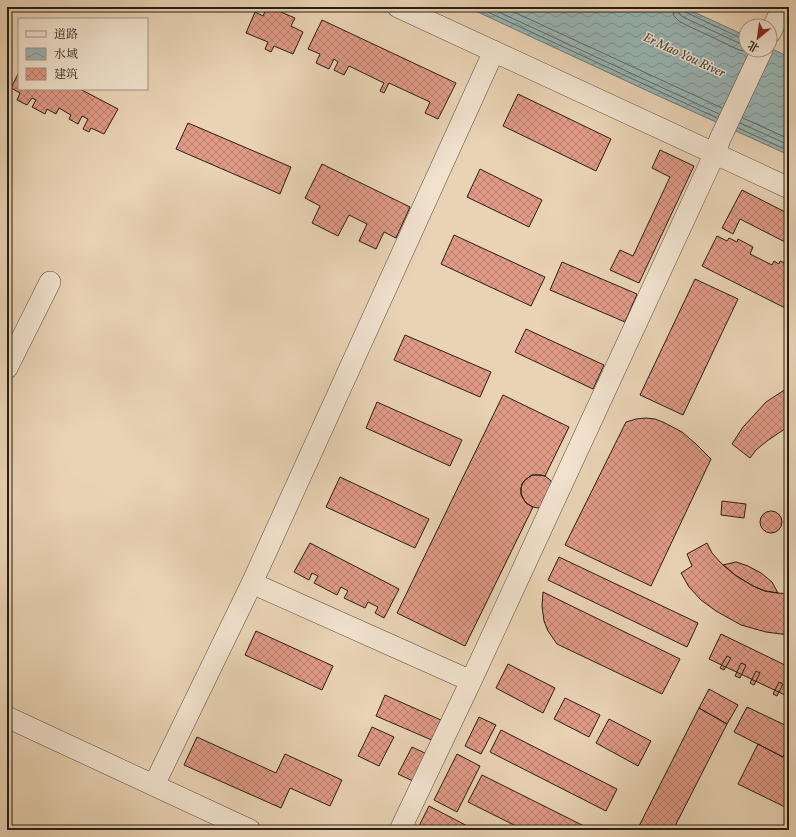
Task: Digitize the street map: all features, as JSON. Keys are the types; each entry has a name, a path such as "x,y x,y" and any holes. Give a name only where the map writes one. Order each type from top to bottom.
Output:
{"street":[{"path":"398,7 494,51 717,146 789,188"},
{"path":"778,18 783,7"},
{"path":"154,785 252,583 494,51"},
{"path":"400,830 471,681 758,58"},
{"path":"7,368 50,282"},
{"path":"252,583 471,681"},
{"path":"7,717 250,830"}],"water":[{"name":"Er Mao You River","path":"467,7 683,7 738,32 738,58 778,58 778,52 789,57 789,155"}],"building":[{"path":"267,7 295,18 291,26 303,32 293,54 274,46 271,52 265,49 268,42 246,33 255,12 263,16"},
{"path":"322,20 456,83 438,119 425,113 430,102 389,83 384,93 380,91 384,83 349,66 344,75 334,70 338,62 334,59 329,69 316,63 320,54 308,49"},
{"path":"18,74 18,90 82,90 118,109 104,134 91,128 89,132 83,129 88,119 82,116 78,124 69,119 71,115 59,108 56,114 47,109 45,114 32,107 36,100 32,98 27,105 17,100 20,93 11,88"},
{"path":"518,94 611,139 596,171 503,126"},
{"path":"188,123 291,167 280,194 176,149"},
{"path":"660,150 694,166 639,283 610,270 620,250 633,256 670,177 652,168"},
{"path":"322,164 410,207 396,238 384,232 376,249 359,241 367,224 349,215 338,236 312,223 320,206 305,198"},
{"path":"480,169 542,200 529,227 467,197"},
{"path":"742,190 789,214 789,244 740,219 733,234 722,228"},
{"path":"454,235 545,277 531,306 441,264"},
{"path":"717,236 727,241 729,238 737,242 738,239 753,247 750,254 772,265 774,261 779,264 780,261 789,265 789,310 702,266"},
{"path":"562,262 637,294 625,322 550,290"},
{"path":"695,279 738,299 683,415 640,395"},
{"path":"526,329 604,365 593,389 515,352"},
{"path":"405,335 491,372 480,397 394,360"},
{"path":"789,387 789,426 756,450 750,458 732,444 743,427 766,402"},
{"path":"503,395 569,427 545,476 532,475 522,484 521,494 526,503 533,507 465,646 397,613"},
{"path":"377,402 462,440 450,466 366,428"},
{"path":"646,418 663,422 682,432 711,459 651,586 565,545 626,422"},
{"path":"532,475 545,476 553,484 543,507 533,507 526,503 521,494 522,484"},
{"path":"340,477 429,519 415,548 326,507"},
{"path":"722,501 746,504 744,518 721,515"},
{"path":"771,511 779,514 782,522 779,530 771,533 763,530 760,522 763,514"},
{"path":"310,543 399,589 384,618 375,613 378,607 368,602 365,608 344,598 348,591 341,587 337,595 314,583 318,576 312,573 309,580 294,572"},
{"path":"707,543 712,553 721,563 743,580 765,591 789,594 789,635 766,632 741,625 716,611 701,600 689,587 681,573 692,566 687,554"},
{"path":"559,557 698,623 687,647 548,580"},
{"path":"736,562 761,573 772,582 778,593 765,591 753,586 735,575 723,565"},
{"path":"543,592 680,659 662,694 557,644 548,631 544,621 542,606"},
{"path":"256,631 333,666 322,690 245,655"},
{"path":"721,634 789,667 789,697 709,659"},
{"path":"727,656 731,658 724,670 720,668"},
{"path":"741,663 746,665 740,678 735,676"},
{"path":"508,664 555,688 543,713 496,688"},
{"path":"756,671 760,673 754,685 750,683"},
{"path":"779,682 783,684 777,696 773,694"},
{"path":"709,689 738,705 727,724 699,708"},
{"path":"385,695 443,721 434,741 376,716"},
{"path":"565,698 600,715 589,737 554,719"},
{"path":"747,707 789,727 789,751 787,750 783,757 734,732"},
{"path":"699,708 727,724 673,830 637,830"},
{"path":"479,717 496,725 481,754 465,746"},
{"path":"609,719 651,741 638,766 596,743"},
{"path":"372,727 394,737 379,766 358,756"},
{"path":"501,730 617,789 606,811 490,752"},
{"path":"197,737 276,773 285,754 342,780 330,806 290,788 281,808 184,765"},
{"path":"758,744 783,757 787,750 789,751 789,805 787,808 738,784"},
{"path":"412,747 429,755 415,782 398,774"},
{"path":"457,754 480,766 457,812 434,800"},
{"path":"482,775 592,830 524,830 468,802"},
{"path":"429,806 475,830 417,830"}]}
